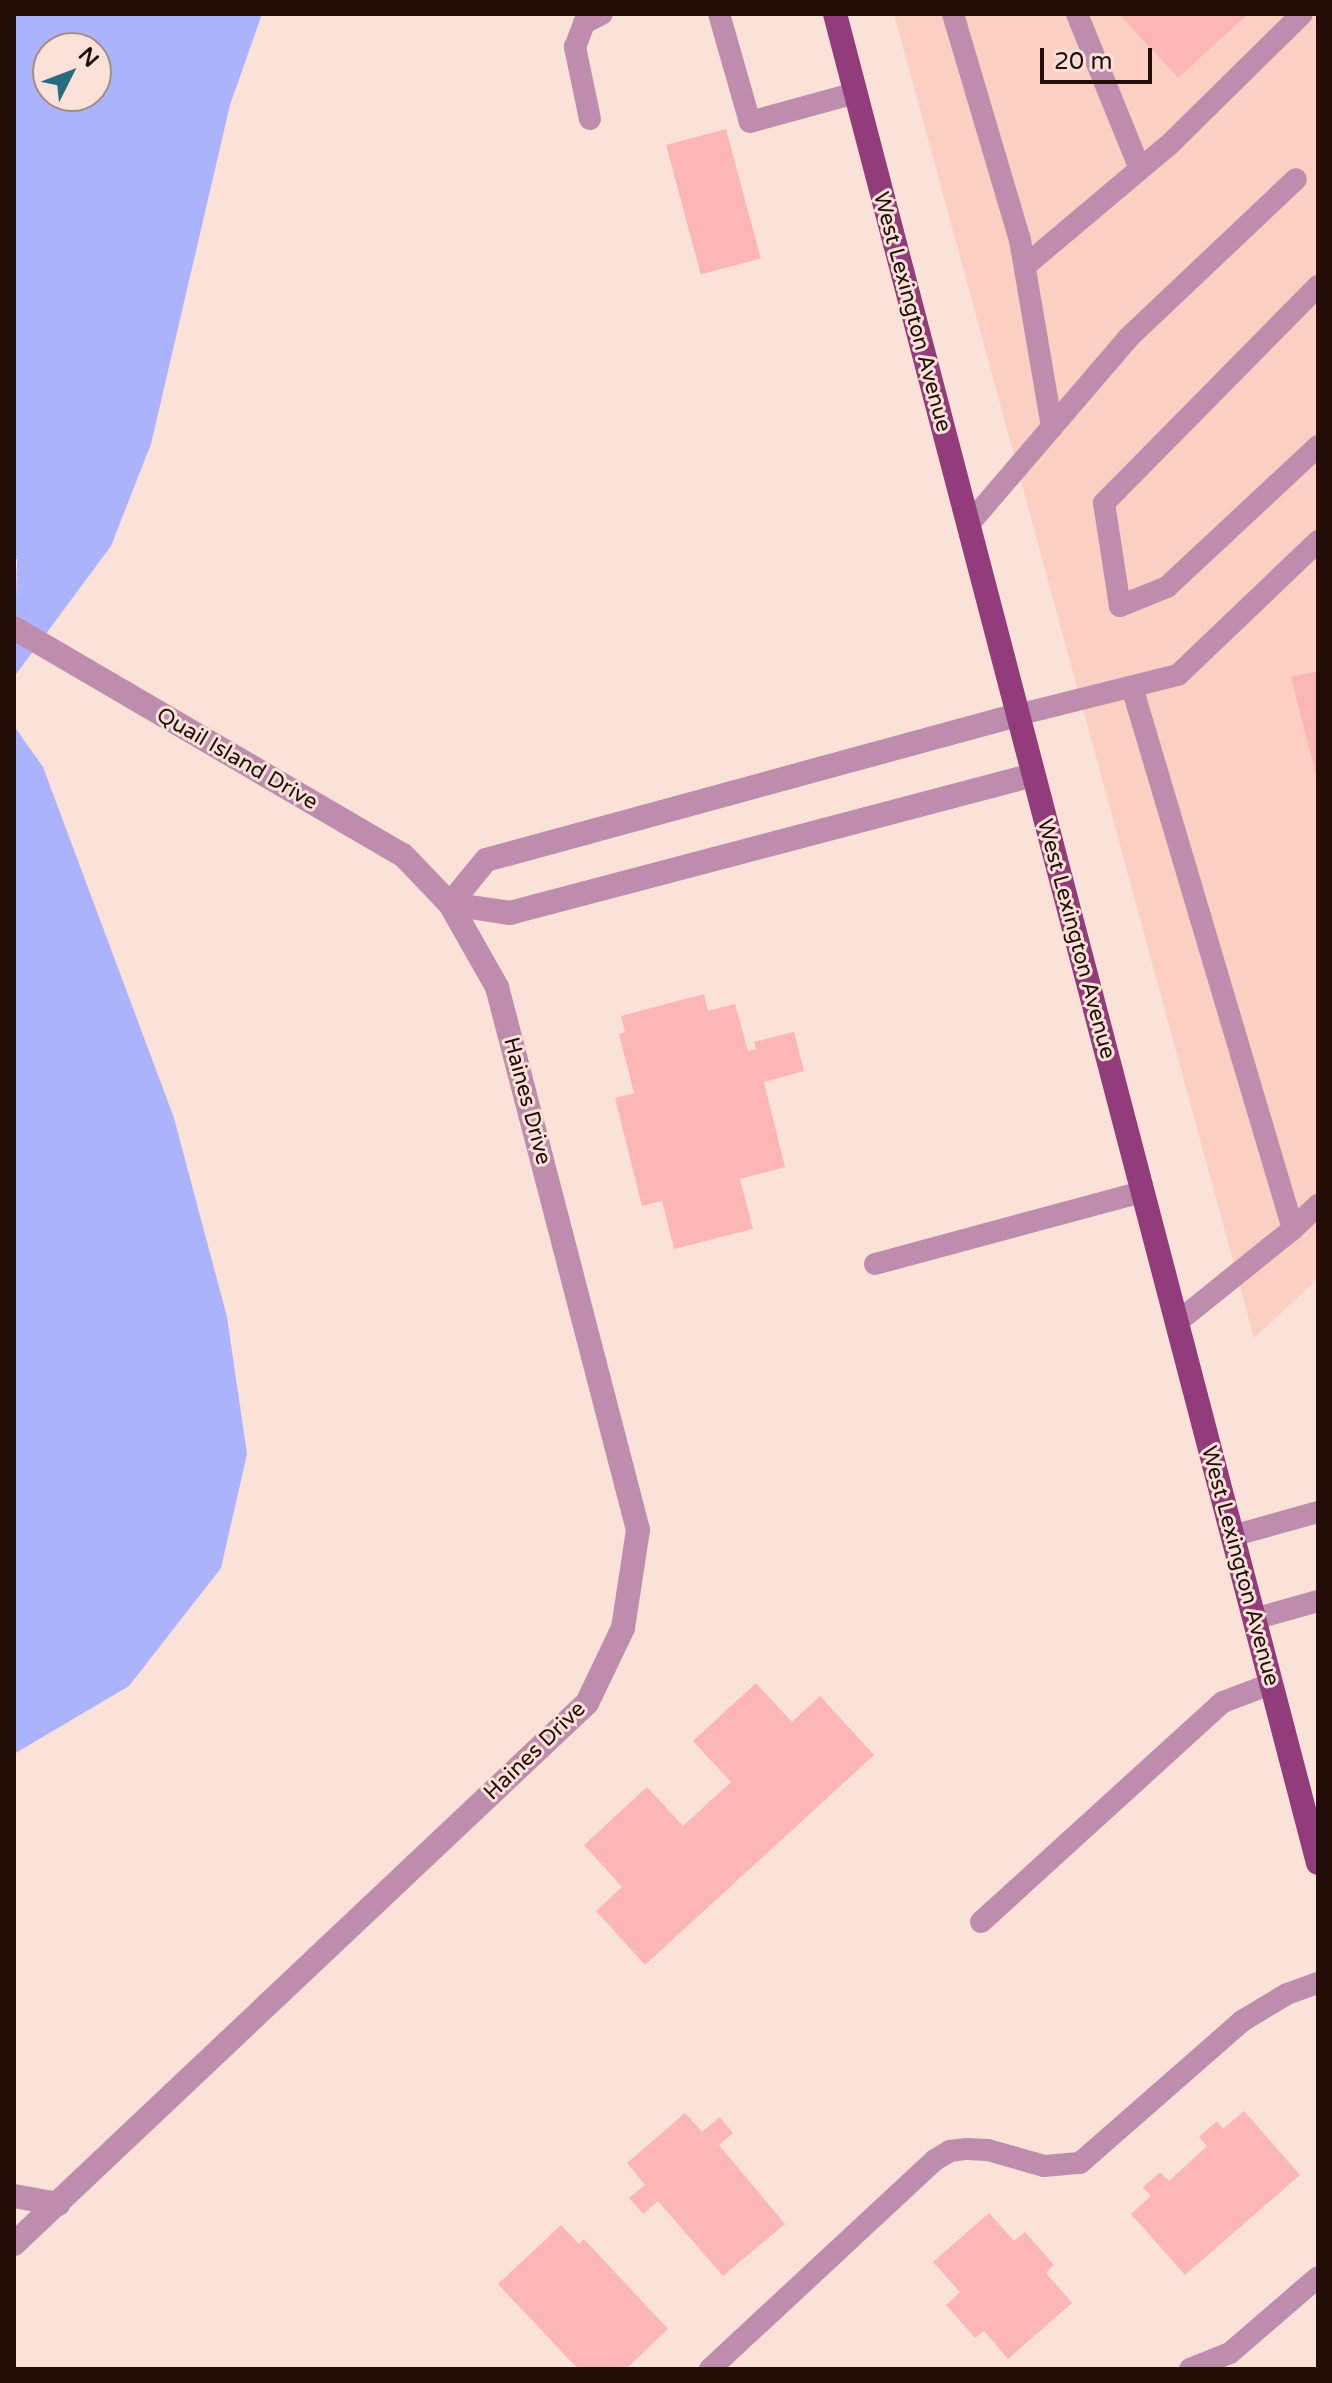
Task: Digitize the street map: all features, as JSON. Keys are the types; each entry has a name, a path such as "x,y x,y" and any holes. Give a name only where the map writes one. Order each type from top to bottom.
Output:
{"main road":[{"name":"West Lexington Avenue","path":"835,14 1318,1863"}],"street":[{"name":"Quail Island Drive","path":"14,628 403,855 450,904"},
{"path":"450,904 486,860 1017,715"},
{"path":"450,904 510,913 1033,775"},
{"name":"Haines Drive","path":"14,2244 587,1703 623,1628 638,1530 497,987 450,904"},
{"path":"14,2196 58,2204"}],"lane":[{"path":"590,119 575,47 584,23 602,14"},
{"path":"719,14 750,122 855,93"},
{"path":"953,14 1020,240 1052,427"},
{"path":"1077,14 1140,169"},
{"path":"1025,266 1140,169 1302,14"},
{"path":"968,525 1128,338 1296,179"},
{"path":"1318,286 1104,503 1120,606 1167,587 1318,446"},
{"path":"1017,715 1178,675 1318,541"},
{"path":"1132,687 1293,1229"},
{"path":"875,1264 1142,1192"},
{"path":"1176,1323 1293,1229 1318,1205"},
{"path":"1232,1536 1318,1512"},
{"path":"1254,1619 1318,1601"},
{"path":"981,1922 1223,1702 1271,1684"},
{"path":"710,2369 935,2160 950,2151 967,2149 988,2150 1044,2166 1080,2163 1242,2021 1287,1994 1318,1983"},
{"path":"1190,2369 1230,2353 1318,2277"}],"shaded area":[{"path":"894,14 1318,14 1318,1279 1254,1338"}],"water":[{"path":"14,14 262,14 230,105 151,444 111,546 14,677 17,560 14,555"},
{"path":"14,726 43,767 174,1118 227,1317 247,1454 221,1568 129,1686 14,1754"}],"building":[{"path":"1119,14 1248,14 1178,78"},
{"path":"726,129 761,258 701,274 666,145"},
{"path":"1318,671 1318,779 1317,779 1291,677"},
{"path":"704,994 708,1011 735,1004 748,1051 756,1049 754,1042 794,1032 804,1071 764,1082 785,1167 740,1179 753,1229 674,1249 662,1201 642,1206 615,1098 634,1093 619,1034 625,1032 621,1016"},
{"path":"756,1683 792,1722 820,1696 874,1755 645,1965 596,1911 622,1887 584,1845 647,1787 683,1826 731,1782 693,1741"},
{"path":"1244,2111 1300,2175 1185,2275 1131,2214 1151,2196 1143,2187 1160,2172 1169,2181 1207,2146 1199,2137 1217,2121 1223,2129"},
{"path":"685,2113 702,2132 720,2117 733,2133 719,2145 785,2224 723,2276 658,2201 643,2214 629,2198 645,2185 627,2163"},
{"path":"989,2213 1014,2241 1025,2232 1054,2265 1046,2273 1072,2303 1008,2359 984,2331 975,2338 946,2305 960,2292 933,2262"},
{"path":"561,2225 579,2244 584,2239 668,2329 626,2369 578,2369 498,2284"}]}
